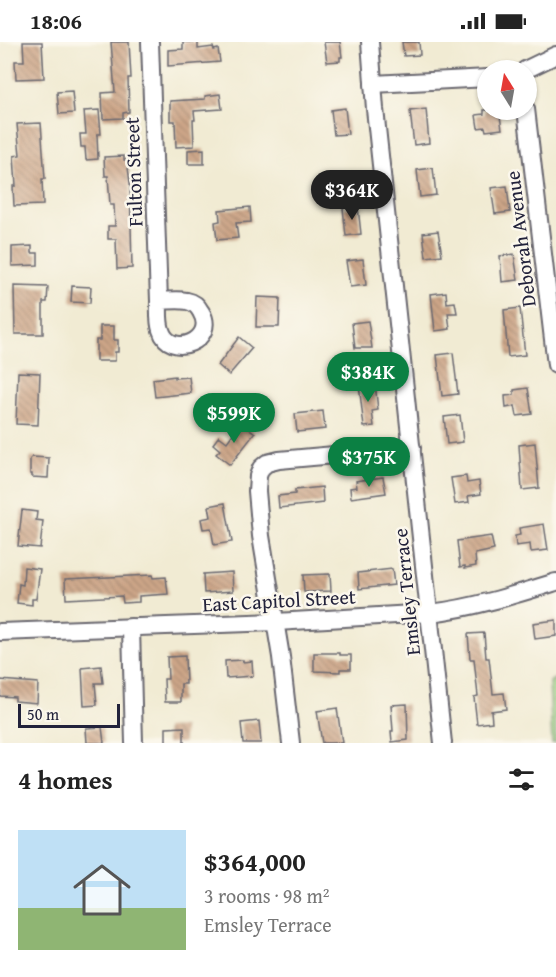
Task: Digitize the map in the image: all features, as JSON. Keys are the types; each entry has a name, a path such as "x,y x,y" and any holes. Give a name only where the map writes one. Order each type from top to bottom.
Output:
{"street":[{"name":"Fulton Street","path":"150,42 159,301"},
{"name":"Emsley Terrace","path":"370,42 443,743"},
{"path":"537,64 556,55"},
{"path":"373,84 477,79"},
{"name":"Deborah Avenue","path":"527,120 556,365"},
{"path":"291,743 283,668 261,536 257,483 261,468 279,459 412,448"},
{"name":"East Capitol Street","path":"0,632 430,614 499,600 556,582"},
{"path":"130,627 134,743"}],"green space":[{"path":"556,678 556,743 552,743 549,682"}],"building":[{"path":"23,42 42,42 44,78 16,79 15,61 24,61"},
{"path":"111,42 129,42 131,78 128,78 129,112 123,113 123,118 103,119 102,93 115,92"},
{"path":"183,42 198,42 198,49 213,47 214,50 218,49 220,62 168,66 168,50 183,49"},
{"path":"324,42 340,42 342,57 340,61 327,62"},
{"path":"402,42 419,42 420,55 404,56"},
{"path":"72,91 74,113 59,114 57,92"},
{"path":"220,94 222,109 194,111 194,146 176,147 175,121 170,121 170,101 205,99 205,96"},
{"path":"345,108 348,134 334,135 331,110"},
{"path":"426,109 429,143 414,145 410,111"},
{"path":"99,110 101,134 97,134 98,159 86,160 85,147 81,147 80,134 86,134 84,111"},
{"path":"476,115 477,120 501,120 502,129 486,131 485,127 478,128"},
{"path":"41,123 45,179 42,179 43,205 14,206 13,186 16,186 14,156 20,155 17,124"},
{"path":"204,149 204,164 188,164 188,150"},
{"path":"124,156 124,160 127,160 130,183 132,268 117,269 116,239 108,239 108,226 115,226 114,205 110,205 104,157"},
{"path":"433,168 436,195 420,197 417,170"},
{"path":"507,186 510,212 495,214 491,188"},
{"path":"250,207 251,222 236,223 238,238 217,240 215,222 220,221 219,210"},
{"path":"358,207 361,234 346,236 343,208"},
{"path":"438,231 442,255 426,257 423,233"},
{"path":"32,246 32,253 38,253 38,265 12,266 12,247"},
{"path":"514,254 518,280 502,282 500,256"},
{"path":"363,259 366,285 350,287 346,261"},
{"path":"14,286 48,287 47,302 43,302 43,334 15,334"},
{"path":"72,286 91,287 90,303 71,302"},
{"path":"446,292 447,303 455,302 457,313 448,313 450,329 435,331 431,294"},
{"path":"257,297 280,298 279,327 256,327"},
{"path":"520,308 525,355 508,357 504,310"},
{"path":"368,321 372,348 355,348 352,323"},
{"path":"100,326 114,326 114,340 118,340 115,361 96,361 96,340 100,340"},
{"path":"239,337 252,348 229,375 218,365"},
{"path":"453,353 458,394 442,396 437,355"},
{"path":"18,372 40,373 38,425 16,424"},
{"path":"175,376 175,378 189,377 191,393 155,397 153,379"},
{"path":"375,383 378,410 372,411 374,426 364,427 359,385"},
{"path":"528,388 532,414 517,416 515,406 506,408 505,396 514,395 514,390"},
{"path":"323,411 325,429 297,432 295,414"},
{"path":"460,415 463,442 447,444 444,417"},
{"path":"241,423 255,433 230,465 216,454 220,450 213,444 219,436 227,442"},
{"path":"535,443 539,488 522,490 519,445"},
{"path":"32,457 49,458 48,478 32,477 30,459"},
{"path":"466,476 467,483 479,481 481,494 468,496 469,502 455,504 451,478"},
{"path":"383,477 386,493 351,498 350,488 357,487 356,481"},
{"path":"322,487 323,503 279,508 278,496 295,494 295,490"},
{"path":"225,503 232,542 214,545 211,528 203,529 201,519 211,517 209,506"},
{"path":"22,510 37,512 36,520 43,521 40,548 18,546"},
{"path":"544,524 548,550 531,552 530,544 516,546 515,536 520,535 519,528"},
{"path":"491,536 494,550 475,554 476,566 460,567 457,541"},
{"path":"24,567 40,569 36,599 32,599 32,605 17,603 19,584 23,585"},
{"path":"392,569 394,585 359,589 358,573"},
{"path":"232,572 233,591 204,593 203,574"},
{"path":"330,574 331,591 304,592 303,575"},
{"path":"152,575 153,578 166,577 168,594 139,596 139,602 123,603 122,596 66,599 65,579"},
{"path":"556,620 556,636 535,639 533,623"},
{"path":"484,633 493,694 504,693 506,709 491,711 492,722 477,724 474,697 478,696 474,659 470,659 468,634"},
{"path":"314,653 351,655 351,669 340,669 340,672 314,671"},
{"path":"185,656 186,684 181,684 181,702 165,702 164,679 168,679 167,657"},
{"path":"243,660 243,662 252,661 253,676 226,678 225,661"},
{"path":"101,666 103,683 95,683 97,705 84,706 82,668"},
{"path":"0,680 38,683 37,703 15,701 15,697 0,696"},
{"path":"407,704 408,740 392,742 391,705"},
{"path":"337,708 342,743 322,743 317,711"},
{"path":"259,721 261,743 243,743 241,723"},
{"path":"102,727 104,743 87,743 86,728"},
{"path":"184,727 184,743 166,743 166,728"}]}
